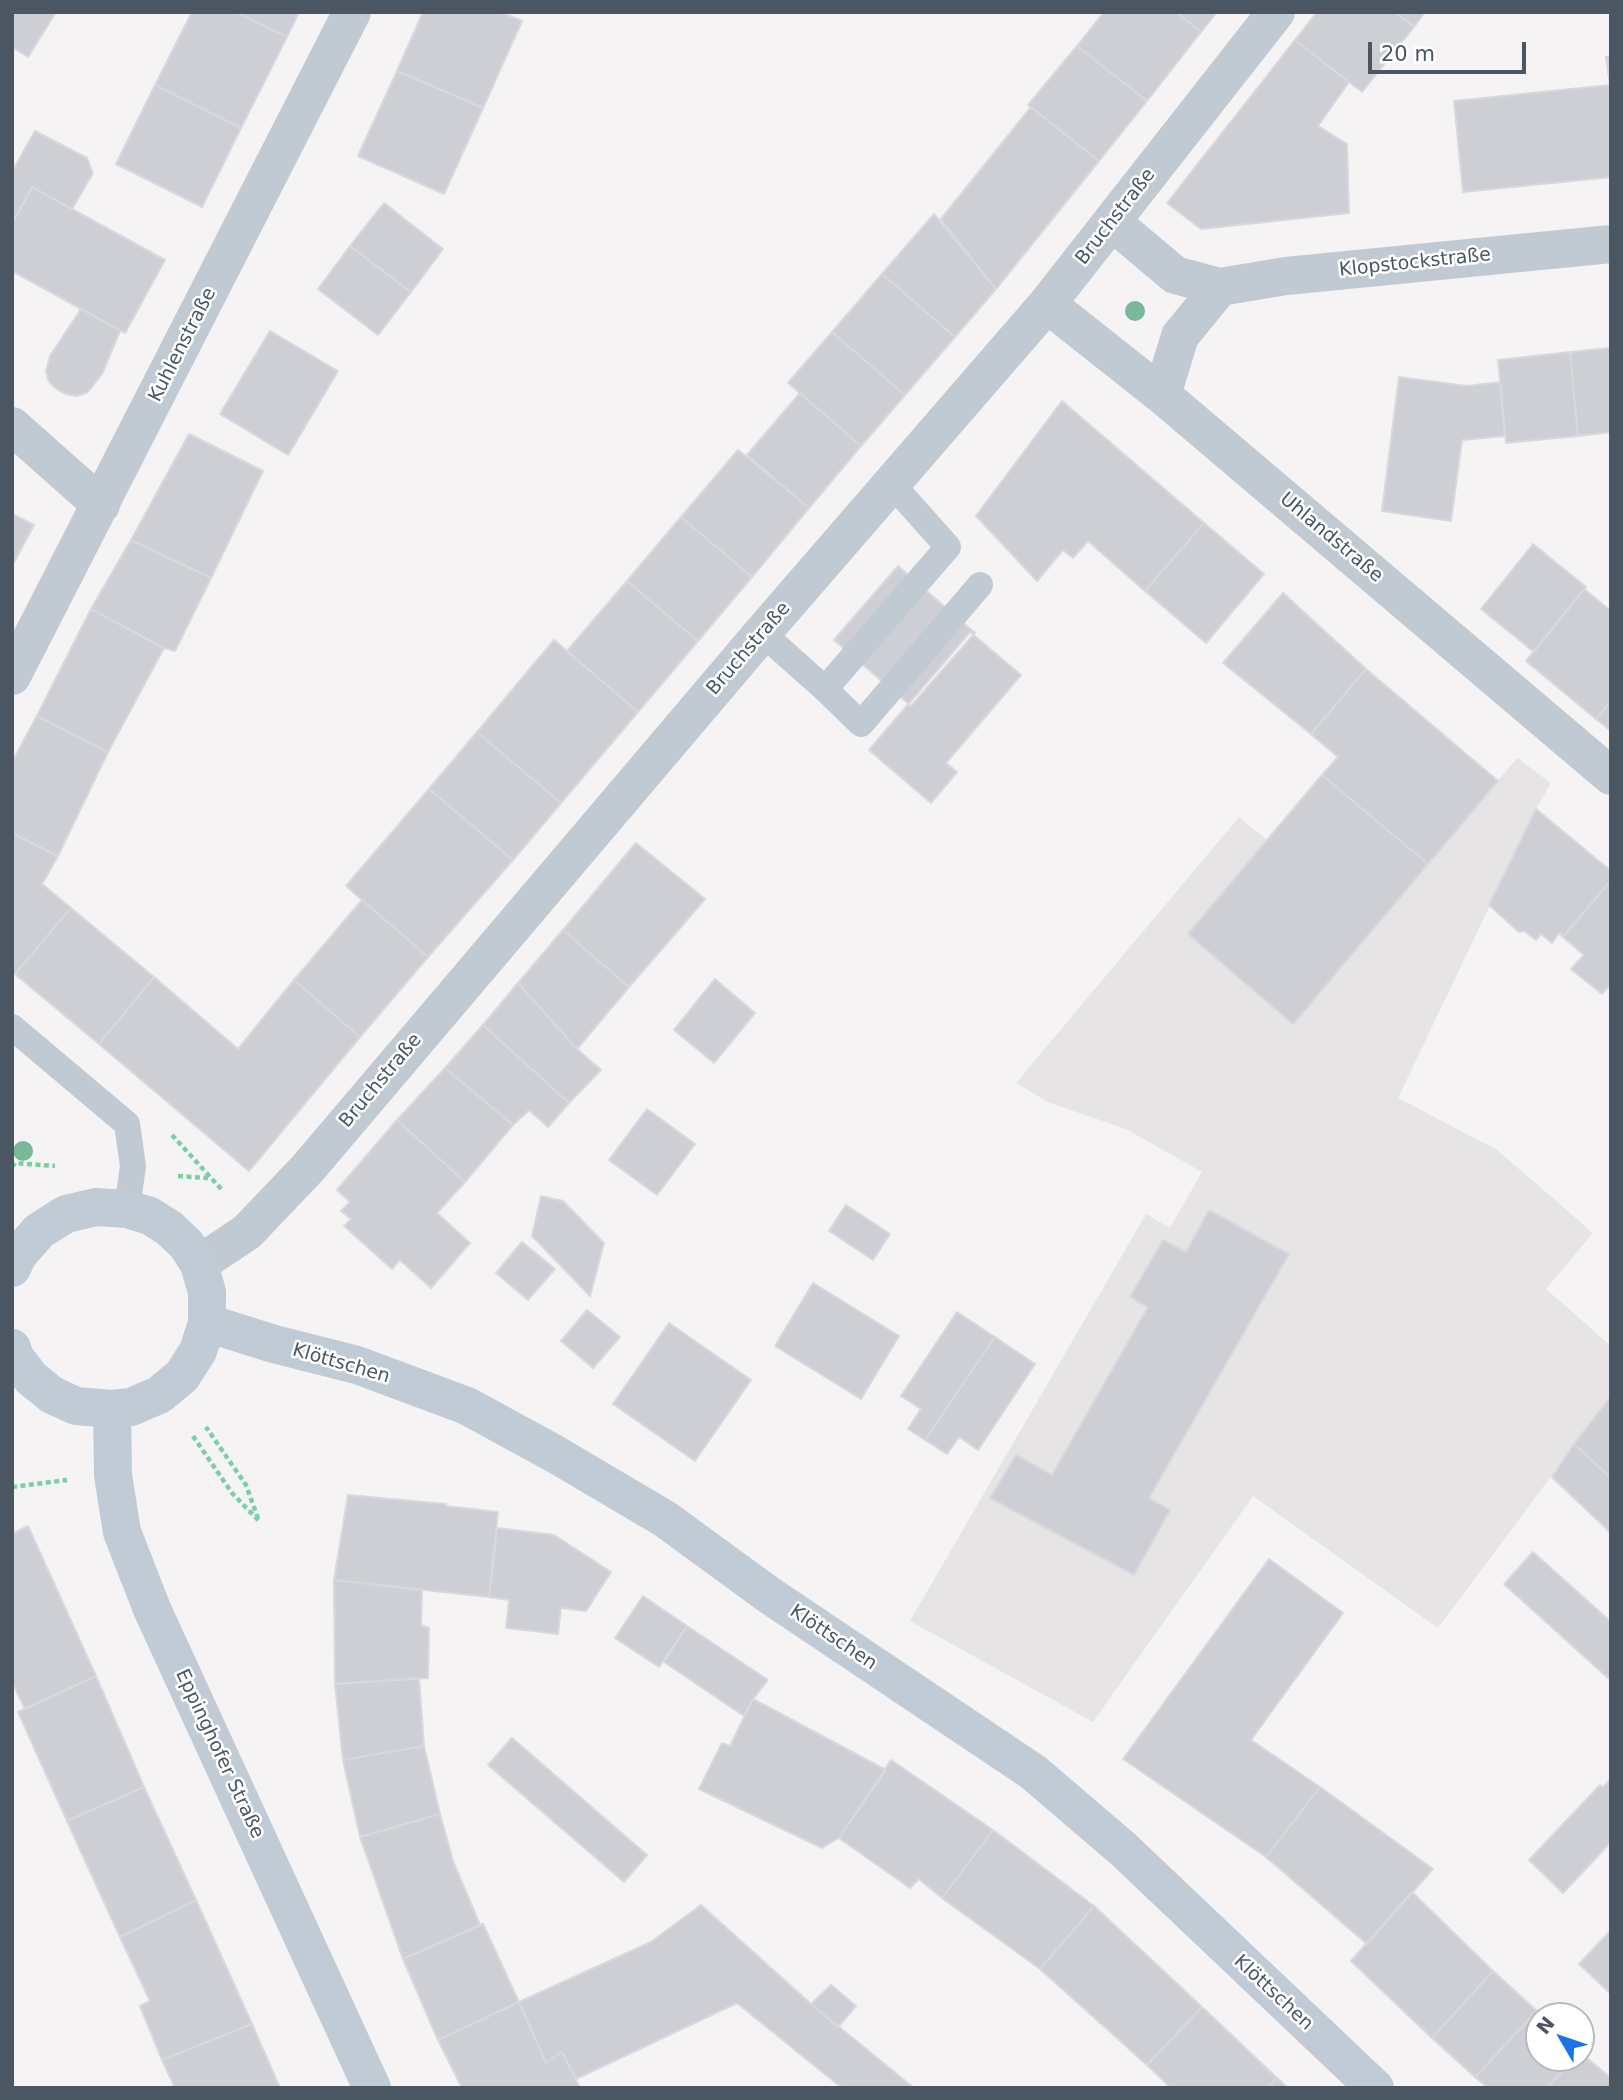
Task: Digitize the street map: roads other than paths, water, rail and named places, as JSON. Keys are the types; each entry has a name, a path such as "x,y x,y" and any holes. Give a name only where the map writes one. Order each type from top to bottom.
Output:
{"main road":[{"path":"12,1348 15,1357 31,1378 52,1395 76,1406 112,1409 131,1407 159,1395 182,1376 198,1351 207,1323 207,1292 198,1264 186,1244 169,1228 150,1216 127,1209 96,1207 66,1214 39,1230 14,1258"},
{"name":"Klöttschen","path":"207,1323 274,1344 357,1365 467,1406 665,1519 769,1595 1033,1772 1123,1849 1375,2088"},
{"name":"Eppinghofer Straße","path":"112,1409 113,1475 122,1532 152,1609 372,2088"}],"street":[{"name":"Kuhlenstraße","path":"12,676 352,12"},
{"name":"Bruchstraße","path":"198,1264 247,1232 308,1168 1047,304 1276,12"},
{"name":"Klopstockstraße","path":"1112,222 1175,275 1220,287 1286,276 1611,244"},
{"path":"1162,395 1180,336 1220,287"},
{"name":"Uhlandstraße","path":"1047,304 1162,395 1611,776"},
{"path":"12,426 101,505"}],"lane":[{"path":"825,689 947,547 892,484"},
{"path":"762,634 861,724 980,585"},
{"path":"12,1027 127,1124 133,1166 127,1209"}]}
